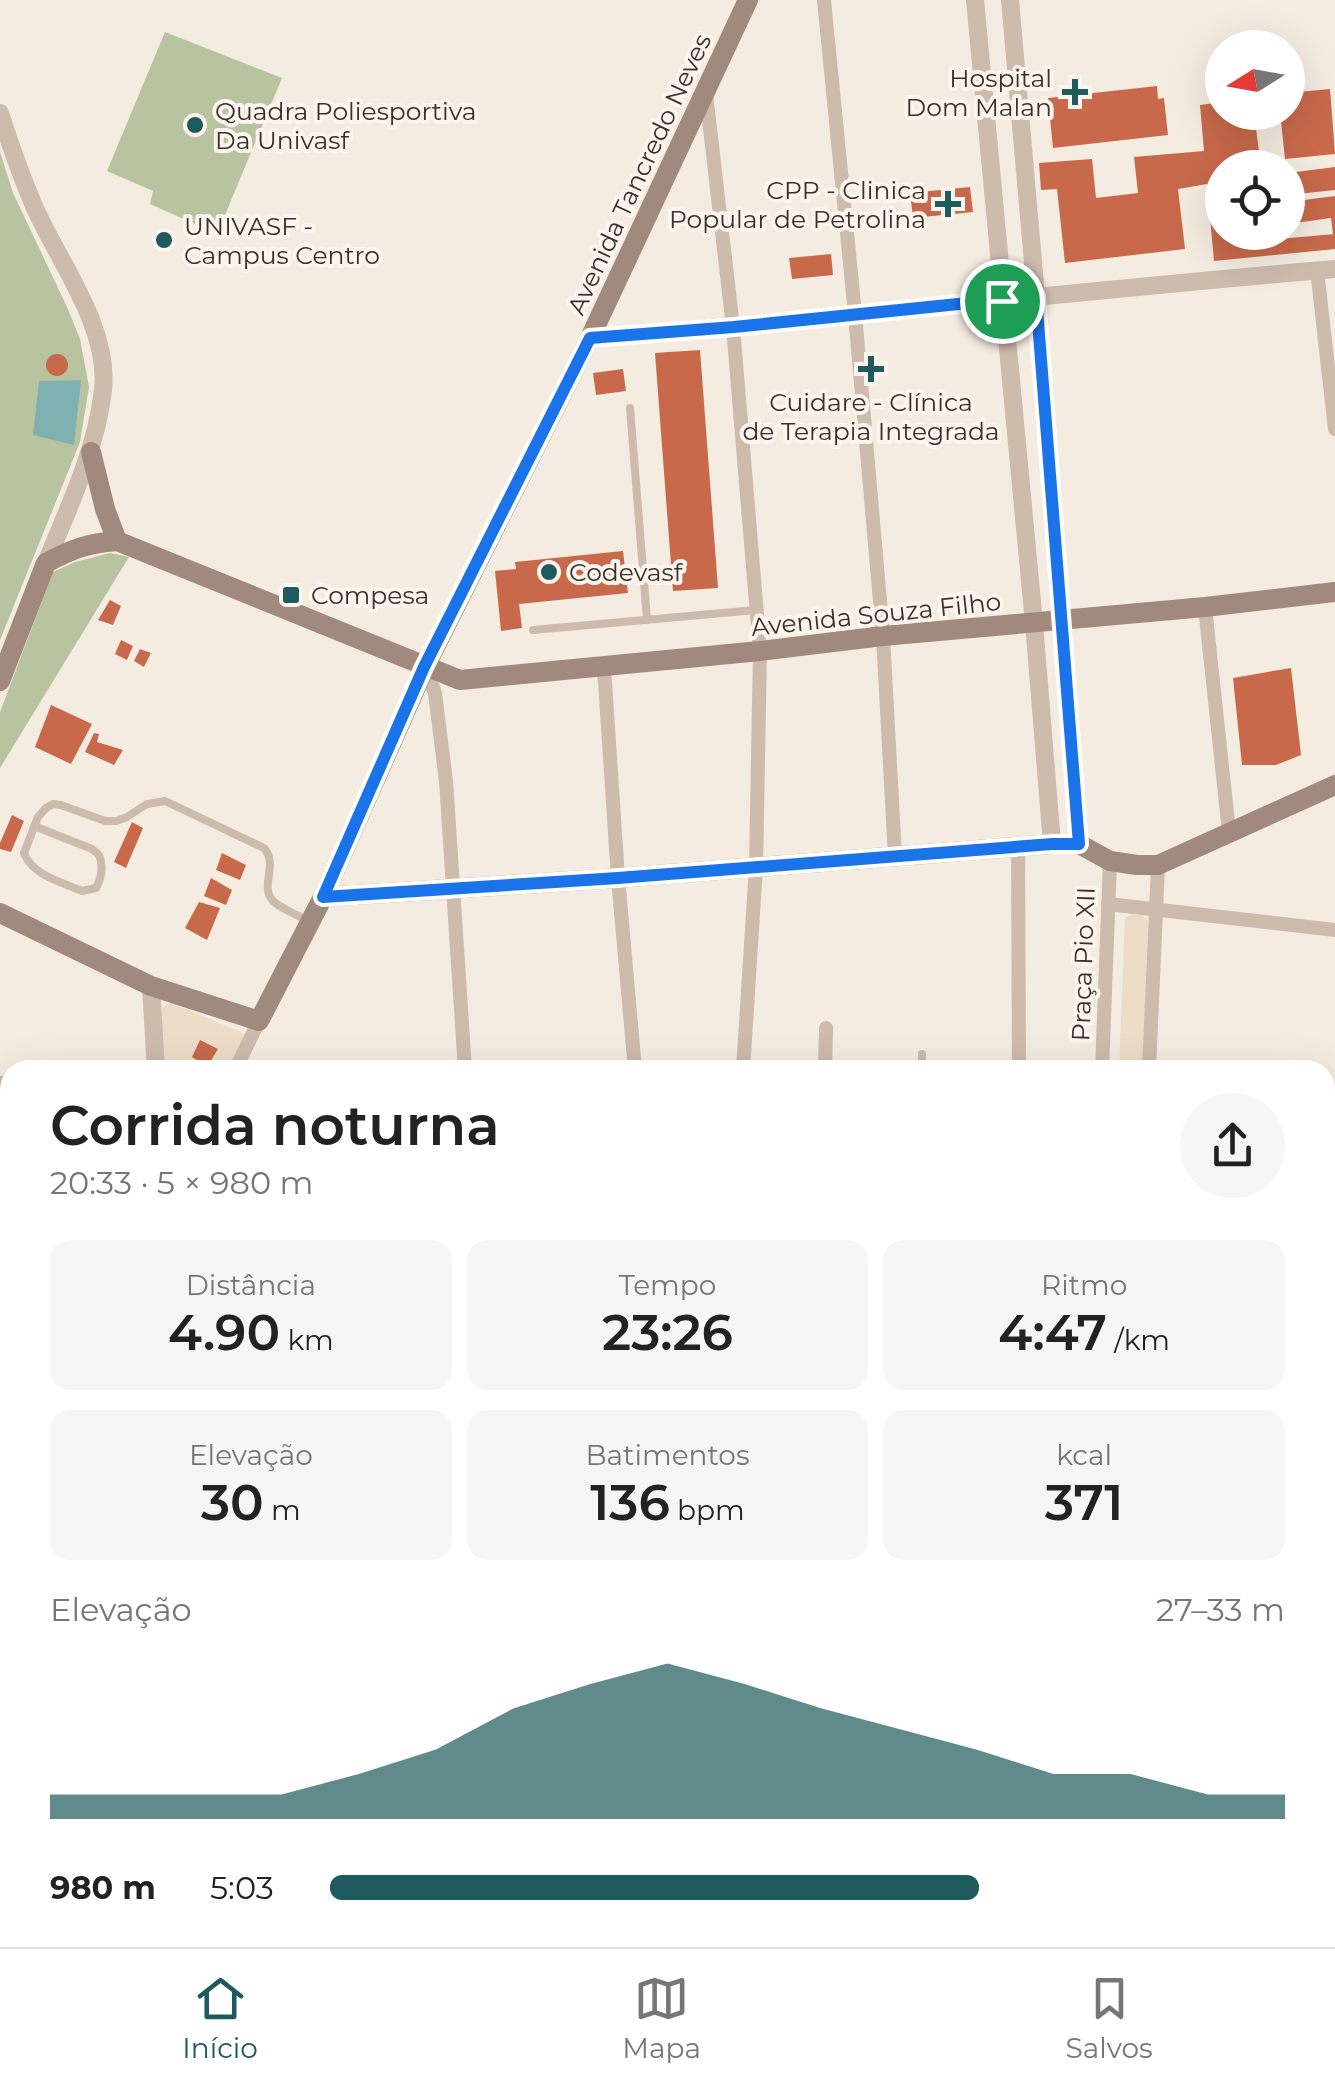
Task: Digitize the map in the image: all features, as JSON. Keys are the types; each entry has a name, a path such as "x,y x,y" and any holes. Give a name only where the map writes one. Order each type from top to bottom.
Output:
{"main road":[{"name":"Avenida Tancredo Neves","path":"259,1021 323,897 424,667 590,338 748,0"},
{"path":"0,682 46,562 93,542 117,541 91,452"},
{"name":"Avenida Souza Filho","path":"117,541 460,680 1335,592"},
{"path":"323,897 1052,844 1079,844 1110,861 1148,865 1335,785"},
{"path":"0,913 151,986 259,1021"}],"street":[{"path":"824,0 883,636 896,857"},
{"path":"975,0 1052,844"},
{"path":"1010,0 1079,844"},
{"path":"705,91 734,327 760,652 756,868 744,1060"},
{"path":"0,113 34,208 85,308 100,350 103,386 91,452 46,562"},
{"path":"590,338 1326,270 1335,430"},
{"path":"1206,607 1229,832"},
{"path":"424,667 435,692 446,781 465,1060"},
{"path":"604,668 634,1060"},
{"path":"1018,847 1019,1060"},
{"name":"Praça Pio XII","path":"1102,1060 1110,861"},
{"path":"1148,865 1156,910 1149,1060"},
{"path":"1108,904 1335,930"},
{"path":"151,986 155,1060"},
{"name":"Avenida Tancredo Neves","path":"240,1060 259,1021"},
{"path":"826,1028 826,1060"}],"lane":[{"path":"630,408 647,620"},
{"path":"532,630 756,610"},
{"path":"34,826 99,854 102,872 96,888 82,891 33,869 24,853 34,826 46,808 60,804 105,822 165,800 264,848 271,858 271,899 310,922"},
{"path":"922,1054 922,1060"}],"green space":[{"name":"Quadra Poliesportiva Da Univasf","path":"165,32 282,78 217,234 150,204 153,191 107,171"},
{"path":"0,152 13,193 80,339 89,387 80,442 0,640"},
{"path":"110,553 129,557 0,768 0,712 53,572"}],"shaded area":[{"path":"1142,915 1148,921 1143,1060 1119,1060 1125,918"},
{"path":"170,1002 245,1034 233,1060 161,1060 159,1011"}],"water":[{"path":"81,380 74,445 33,435 39,381"}],"building":[{"path":"1157,86 1158,99 1164,98 1168,135 1053,148 1048,98"},
{"path":"1330,89 1335,154 1305,157 1305,150 1284,150 1282,130 1305,130 1305,91"},
{"path":"1205,104 1205,130 1256,130 1259,150 1205,150 1205,184 1178,189 1185,249 1065,263 1057,189 1041,190 1039,163 1092,159 1096,198 1138,193 1134,157 1204,151 1200,105"},
{"path":"1335,167 1335,190 1305,193 1305,171"},
{"path":"970,187 973,212 913,218 910,193"},
{"path":"1335,196 1335,234 1331,218 1305,222 1305,200"},
{"path":"1335,234 1335,249 1214,261 1213,250 1305,250 1305,237"},
{"path":"831,254 833,275 792,279 789,258"},
{"path":"700,350 718,588 673,591 655,353"},
{"path":"57,354 65,357 65,373 57,376 49,373 46,365 49,357"},
{"path":"623,369 626,391 596,395 593,373"},
{"path":"623,551 628,593 519,604 522,628 501,631 495,571 516,569 515,562"},
{"path":"110,600 121,606 113,625 98,620"},
{"path":"121,640 133,646 127,660 115,654"},
{"path":"140,649 151,653 144,667 134,661"},
{"path":"1291,668 1301,755 1276,765 1242,765 1233,678"},
{"path":"51,705 92,724 71,764 35,747"},
{"path":"94,733 99,734 97,742 123,750 114,765 85,752"},
{"path":"12,815 24,821 11,852 0,849 0,843"},
{"path":"132,822 143,828 126,868 114,862"},
{"path":"222,853 246,865 240,880 216,870"},
{"path":"211,878 232,890 226,905 204,896"},
{"path":"199,902 220,908 207,940 185,928"},
{"path":"200,1040 218,1049 211,1060 192,1057"}],"place":[{"name":"Hospital Dom Malan","path":"1075,92"},
{"name":"Quadra Poliesportiva Da Univasf","path":"195,125"},
{"name":"CPP - Clinica Popular de Petrolina","path":"948,204"},
{"name":"UNIVASF - Campus Centro","path":"164,240"},
{"name":"Cuidare - Clínica de Terapia Integrada","path":"871,369"},
{"name":"Codevasf","path":"549,572"},
{"name":"Compesa","path":"291,595"}],"route":[{"path":"1036,296 1079,844 323,897 424,667 590,338 1002,301 1036,296"}]}
